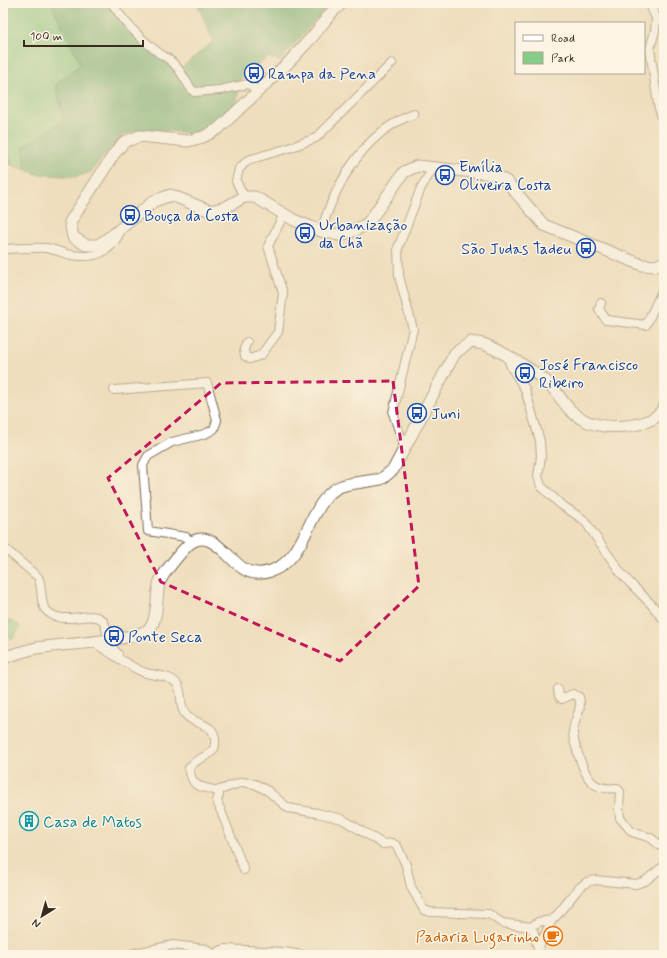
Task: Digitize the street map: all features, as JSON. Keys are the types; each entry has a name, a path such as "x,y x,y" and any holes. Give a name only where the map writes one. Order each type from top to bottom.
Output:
{"street":[{"path":"112,3 136,33 180,70 190,88 194,92 220,90 248,84 259,91"},
{"path":"342,3 331,13 313,36 288,63 218,129 203,137 188,141 140,136 124,142 114,154 70,222 73,237 86,245 98,245 154,201 171,195 210,211 226,207 244,197 255,197 294,220 320,231 338,235 354,231 368,222 404,172 417,166 493,174 506,180 544,226 642,265 656,266 664,262"},
{"path":"651,3 651,7 656,18 655,31 650,49 658,104 664,124"},
{"path":"244,197 236,181 239,169 248,160 289,148 316,138 392,63"},
{"path":"320,231 336,192 358,157 381,132 398,121 414,114"},
{"path":"405,449 393,413 413,329 399,276 398,248 421,188 433,168"},
{"path":"247,342 244,349 245,356 250,360 261,355 278,332 283,293 268,246 284,214"},
{"path":"3,249 46,248 70,254 94,256 108,249 114,244 122,227"},
{"path":"601,303 599,309 606,320 646,325 664,287"},
{"path":"3,658 26,650 108,640 139,634 149,630 154,622 159,582 166,570 192,542 202,539 216,543 244,569 256,574 270,571 286,563 298,548 324,500 338,486 381,479 393,470 455,353 471,342 482,344 507,356 538,375 550,385 572,413 592,424 604,426 633,425 658,416 664,408"},
{"path":"507,356 511,367 525,389 540,441 541,458 538,476 541,486 560,504 584,520 621,573 651,604 664,620"},
{"path":"114,390 207,382 217,420 214,429 205,434 172,442 148,456 143,465 148,532 186,537 192,542"},
{"path":"3,547 38,577 41,583 42,603 46,609 56,617 100,618 105,623 108,640 113,649 126,662"},
{"path":"93,642 143,672 167,678 176,682 180,690 185,714 193,720 207,725 213,732 215,746 211,752 189,768 191,779 199,787 217,791 242,782 255,784 268,791 288,808 342,819 383,844 392,843 397,846 406,865 411,887 424,910 430,912 489,914 502,923 531,927 538,922 552,920"},
{"path":"558,689 559,696 562,699 573,694 579,696 580,709 573,733 574,742 585,773 592,783 600,788 617,788 620,792 618,808 620,818 632,832 651,838 664,849"},
{"path":"217,791 219,795 217,801 244,870"},
{"path":"537,951 552,920 558,915 578,888 586,882 595,880 636,884 645,880 664,866"},
{"path":"531,927 535,933 537,951"},
{"path":"126,955 173,945 206,949 214,955 225,949 284,952 303,955"}],"highlighted area":[{"path":"393,381 419,586 340,661 161,582 108,478 221,383"}],"green space":[{"path":"3,3 51,3 81,64 56,85 64,120 24,147 26,170 12,165 3,140"},
{"path":"51,3 112,3 121,17 180,69 213,41 197,3 333,3 326,8 280,61 268,57 241,78 237,101 211,126 192,134 170,131 139,130 120,136 91,172 76,177 37,174 26,170 24,147 64,120 56,85 81,64"},
{"path":"3,140 12,165 3,162"},
{"path":"3,617 20,626 13,639 3,634"}],"place":[{"name":"Rampa da Pena","path":"254,73"},
{"name":"Emília Oliveira Costa","path":"445,175"},
{"name":"Bouça da Costa","path":"130,215"},
{"name":"Urbanização da Chã","path":"305,233"},
{"name":"São Judas Tadeu","path":"586,248"},
{"name":"José Francisco Ribeiro","path":"525,373"},
{"name":"Juni","path":"417,413"},
{"name":"Ponte Seca","path":"114,636"},
{"name":"Casa de Matos","path":"29,821"},
{"name":"Padaria Lugarinho","path":"553,936"}]}
